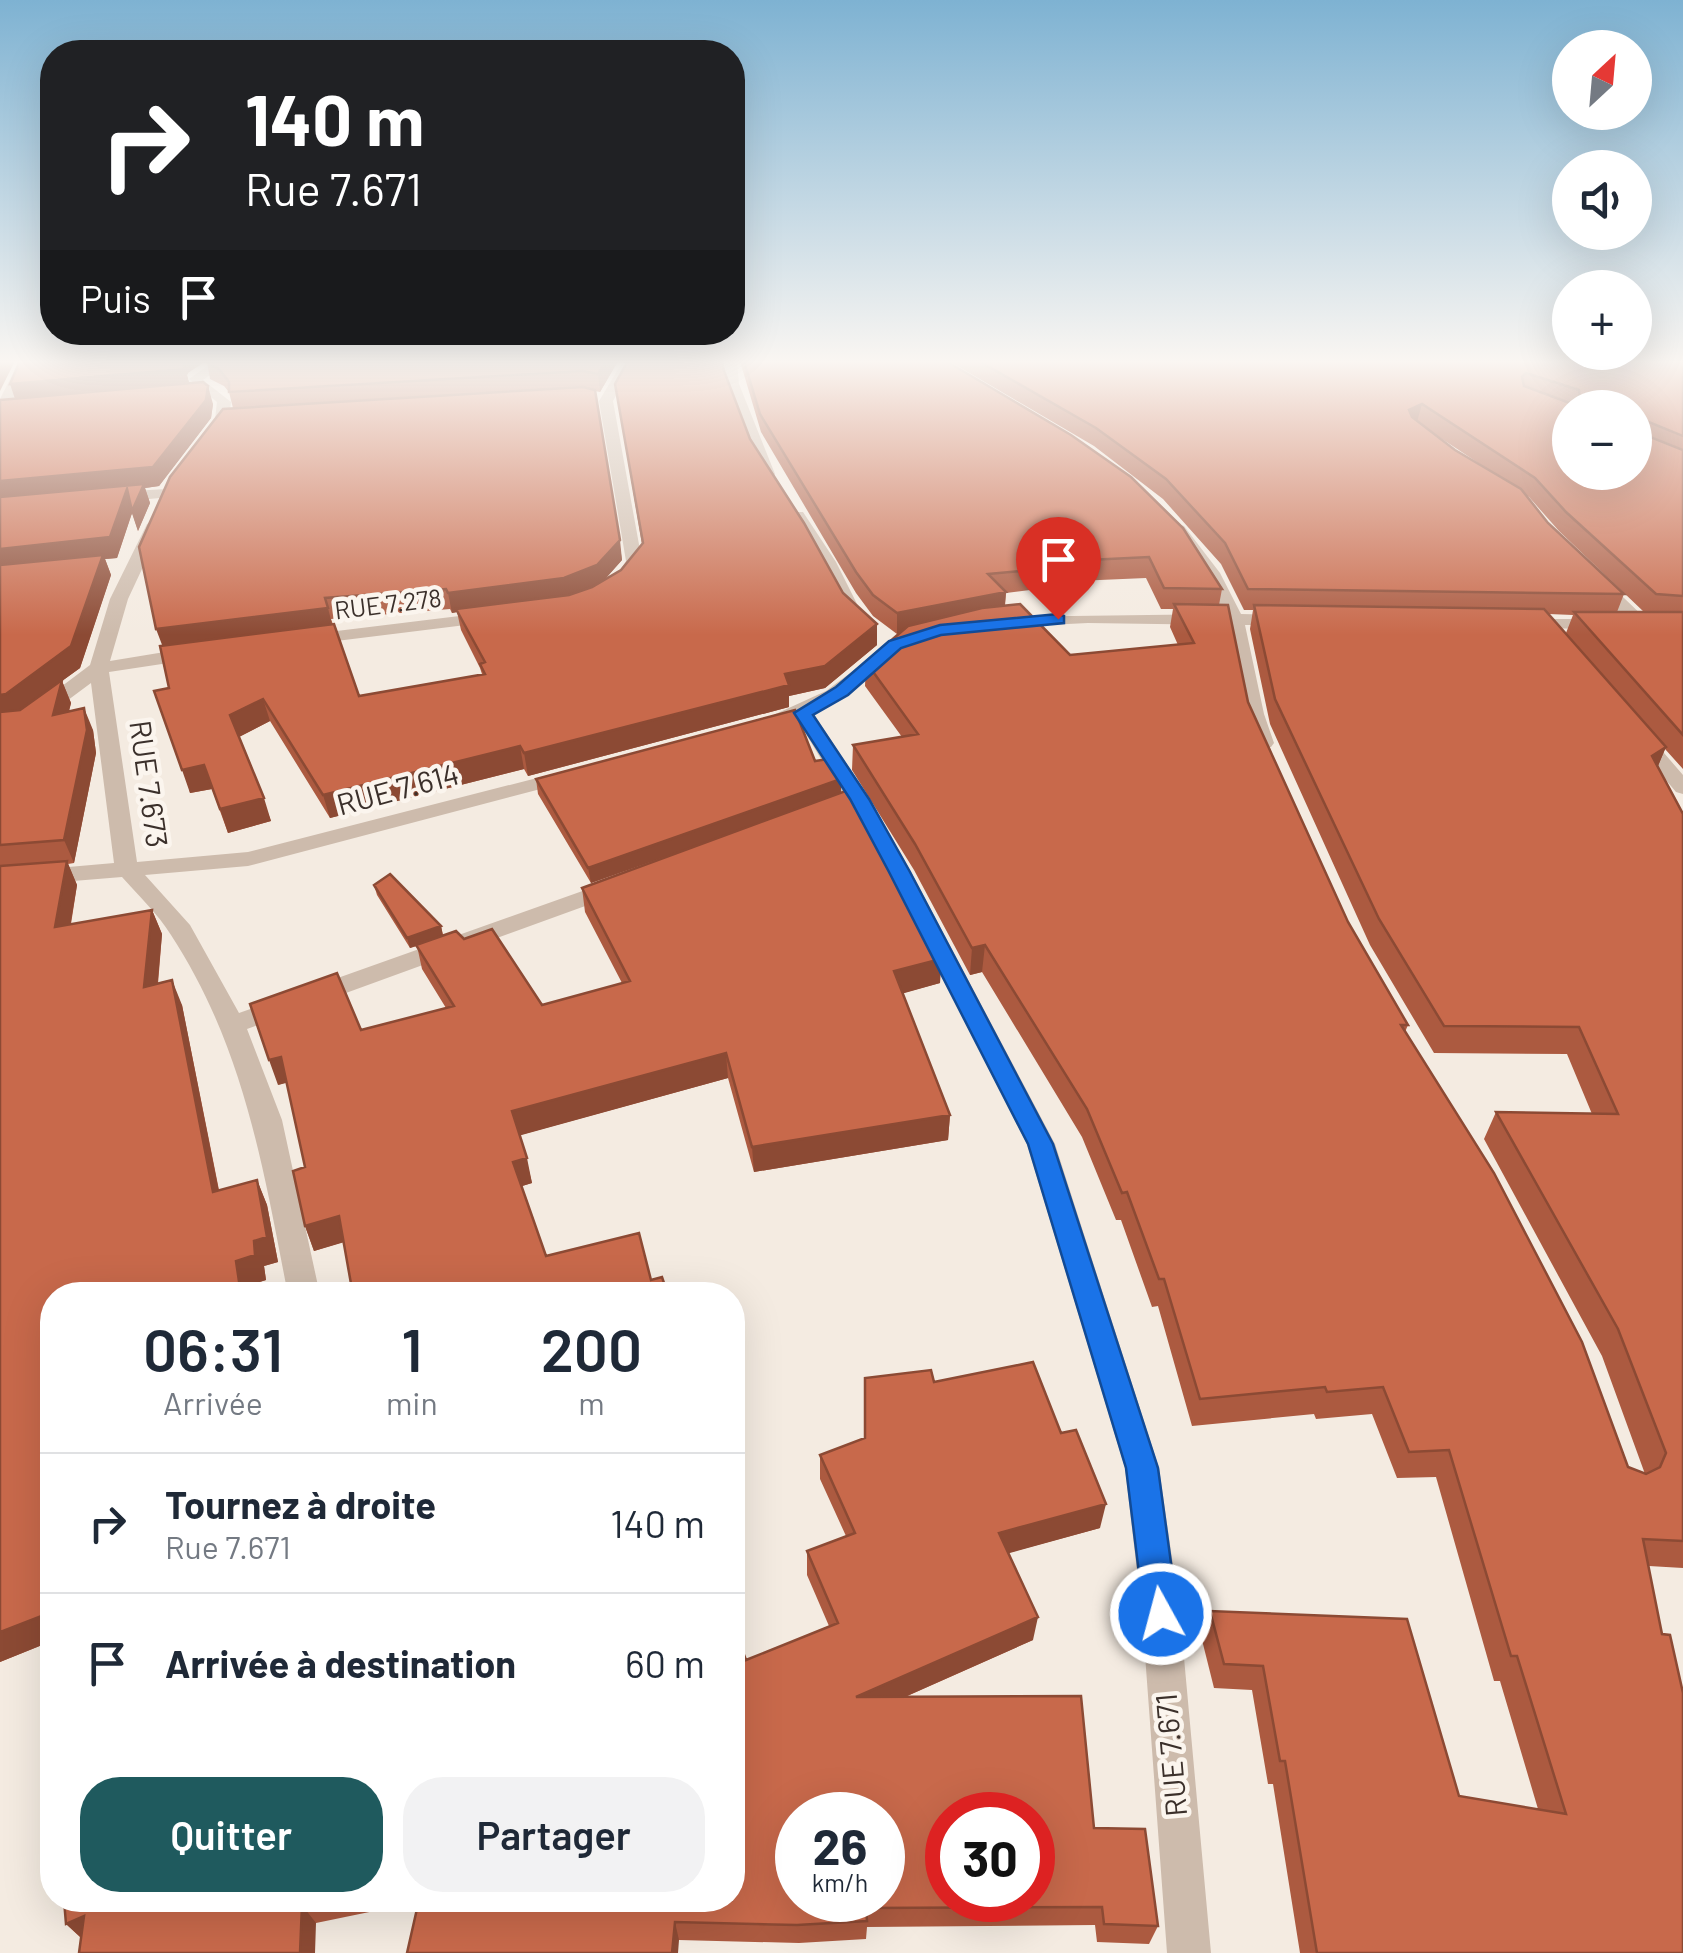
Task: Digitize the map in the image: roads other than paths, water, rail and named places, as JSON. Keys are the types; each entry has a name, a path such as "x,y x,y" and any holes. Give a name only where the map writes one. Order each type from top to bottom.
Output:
{"street":[{"path":"609,595 626,579 634,561 615,452"},
{"path":"739,730 803,713 842,691 903,642 867,627 847,605 828,562 781,493 760,452"},
{"name":"RUE 7.673","path":"107,498 171,487 119,599 100,668 126,867 181,930 232,1025 268,1120 301,1282"},
{"path":"1162,513 1211,569 1235,619 1256,725 1271,759"},
{"path":"1505,624 1550,632 1649,624 1576,562"},
{"path":"116,566 136,564"},
{"name":"RUE 7.278","path":"281,642 513,614"},
{"path":"985,624 1088,618 1312,620"},
{"path":"0,727 22,724 100,668 224,650"},
{"name":"RUE 7.671","path":"803,713 1040,1144 1142,1468 1161,1614 1189,1953"},
{"path":"1620,714 1683,788"},
{"name":"RUE 7.614","path":"0,880 212,863 284,852 588,770"},
{"path":"232,1025 638,879"}]}
